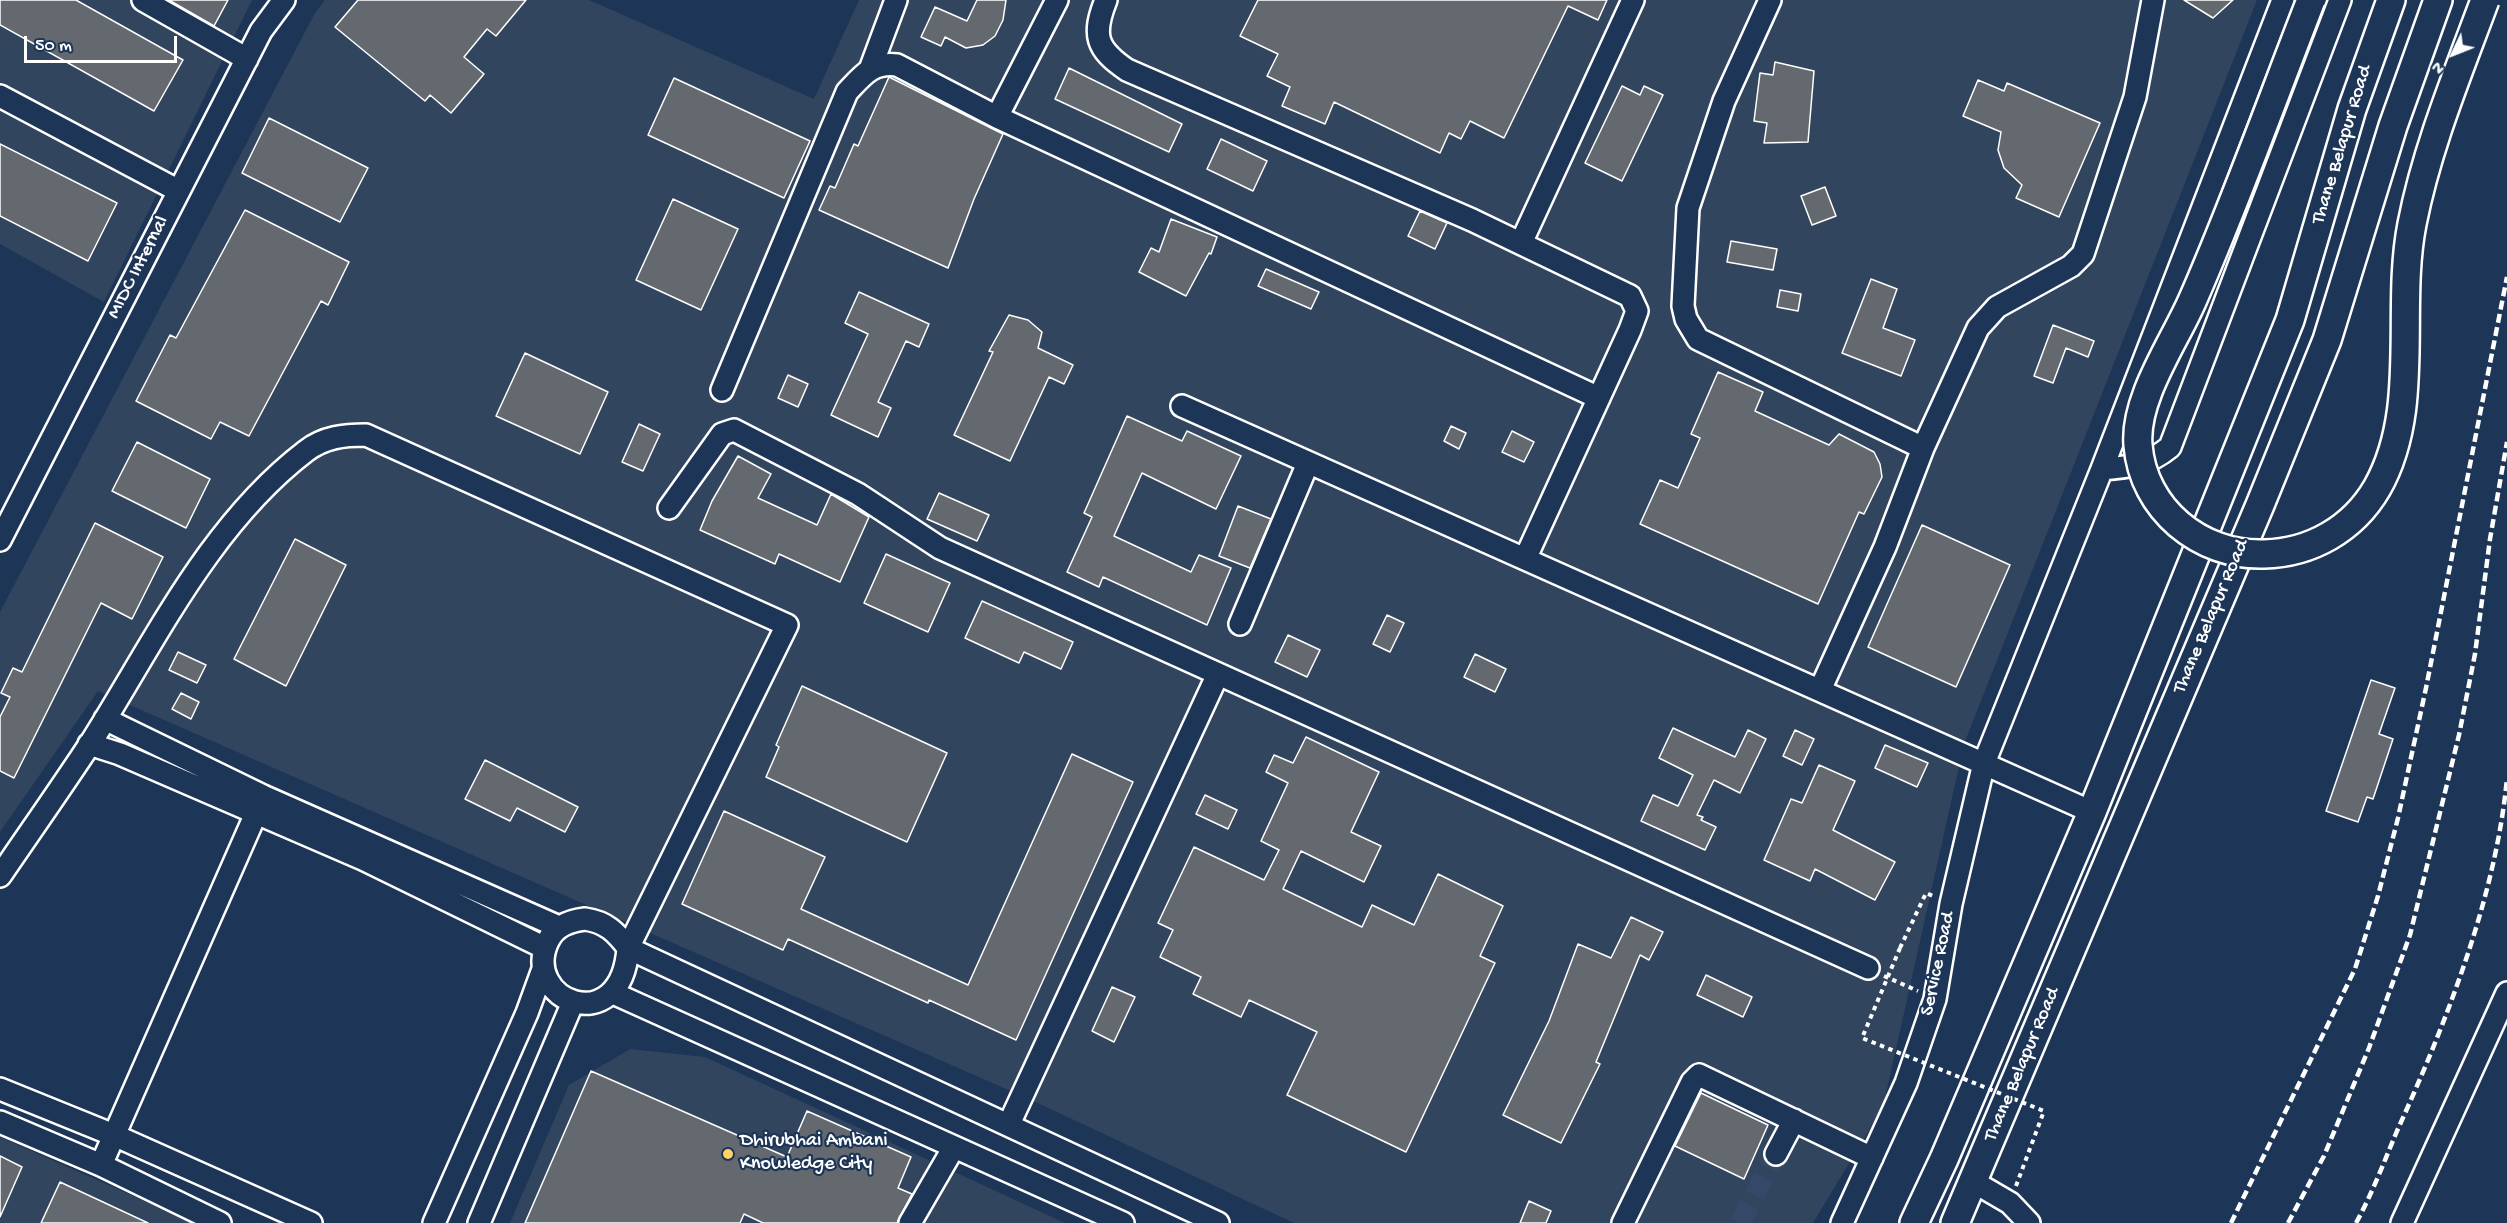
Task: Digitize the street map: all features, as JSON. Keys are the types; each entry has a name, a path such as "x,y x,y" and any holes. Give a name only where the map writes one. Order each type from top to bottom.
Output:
{"main road":[{"path":"2311,0 2192,302 2143,407 2138,445 2149,485 2163,510 2184,530 2223,549 2258,555 2287,553 2312,545 2339,531 2357,515 2374,492 2386,470 2402,406 2403,322 2411,226 2432,146 2485,0"},
{"name":"Thane Belapur Road","path":"1914,1223 1944,1159 2092,812 2290,320 2352,109 2391,0"},
{"name":"Thane Belapur Road","path":"1955,1223 2327,340 2393,126 2438,0"}],"street":[{"path":"142,0 247,58"},
{"name":"MIDC Internal","path":"0,540 261,31 284,0"},
{"path":"722,390 847,92 870,67 896,0"},
{"path":"997,117 1057,0"},
{"path":"1106,0 1098,19 1100,48 1108,57 1127,70 1521,243 1630,296 1637,311 1525,559"},
{"path":"1521,243 1632,0"},
{"path":"1770,0 1724,101 1688,208 1683,306 1686,319 1698,339 1923,448"},
{"path":"1820,690 1885,547 1923,448 1978,328 1997,308 2071,266 2083,254 2135,97 2153,0"},
{"path":"2102,469 2126,467 2155,459 2170,447 2340,0"},
{"name":"Service Road","path":"1842,1223 1906,1083 1935,999 1951,904 1984,764 2102,469 2281,1"},
{"path":"870,67 885,64 897,65 997,117 1599,398"},
{"path":"0,96 179,191"},
{"path":"1182,406 2092,812"},
{"path":"669,508 722,434 734,430 858,494 940,548 1868,968"},
{"path":"0,876 89,744 205,559 256,496 307,450 336,436 366,435 787,625 628,948 625,974 613,993 594,1002 573,1002 554,989 543,969"},
{"path":"1240,624 1308,463"},
{"path":"1009,1124 1218,674"},
{"path":"105,719 259,805 545,948"},
{"path":"89,744 259,805 559,927"},
{"path":"101,1166 116,1136 140,1072 259,805"},
{"path":"434,1223 527,1013 543,969 545,948 559,927 578,920 599,921 611,928 628,948 1218,1223"},
{"path":"613,993 1123,1223"},
{"path":"2402,1223 2507,993"},
{"path":"479,1223 573,1002"},
{"path":"1623,1223 1692,1082 1699,1075 1872,1158"},
{"path":"0,1089 116,1136 311,1223"},
{"path":"1776,1154 1794,1120"},
{"path":"0,1122 101,1166 219,1223"},
{"path":"910,1223 954,1147"},
{"path":"1974,1182 2010,1203 2030,1223"}],"path":[{"path":"1926,893 1862,1038 2044,1111 2019,1177"},
{"path":"1868,968 1935,999"}],"shaded area":[{"path":"0,0 252,0 104,302 0,244"},
{"path":"325,0 589,0 814,99 859,0 2257,0 1964,744 1883,1107 1813,1223 1294,1223 1029,1099 98,691 0,832 0,612 315,13"},
{"name":"Dhirubhai Ambani Knowledge City","path":"630,1049 705,1057 1065,1223 510,1223 569,1085"},
{"path":"0,1137 194,1223 0,1223"}],"building":[{"path":"0,0 76,0 183,60 154,111 0,25"},
{"path":"169,0 228,0 214,26"},
{"path":"358,0 526,0 496,36 487,29 464,57 484,74 451,113 430,95 425,101 335,27"},
{"path":"977,0 1006,0 1003,20 995,36 983,45 966,48 945,37 941,46 921,37 935,7 967,21"},
{"path":"1258,0 1607,0 1598,20 1568,6 1504,138 1470,121 1461,139 1449,133 1440,153 1334,102 1325,124 1282,106 1290,87 1267,76 1278,54 1240,36"},
{"path":"2184,0 2233,0 2213,18"},
{"path":"1775,62 1814,71 1808,142 1764,143 1767,123 1754,121 1760,73 1773,75"},
{"path":"1069,68 1182,124 1169,152 1055,99"},
{"path":"889,77 1003,134 974,199 948,268 819,210 830,186 835,188 854,144 858,146"},
{"path":"674,78 810,141 784,198 648,135"},
{"path":"1978,80 2004,91 2007,83 2100,123 2059,217 2016,198 2022,185 2004,168 1998,150 2001,132 1963,116"},
{"path":"1622,86 1640,95 1644,86 1663,95 1622,181 1585,163"},
{"path":"269,118 368,168 340,222 242,173"},
{"path":"1221,139 1267,161 1253,191 1207,169"},
{"path":"0,144 117,203 88,261 0,216"},
{"path":"1825,187 1836,216 1812,225 1801,196"},
{"path":"673,199 738,229 701,310 636,280"},
{"path":"245,210 349,262 328,305 321,301 249,436 220,422 211,439 136,401 170,335 176,338"},
{"path":"1420,211 1447,223 1435,249 1408,236"},
{"path":"1171,219 1217,237 1211,254 1209,253 1186,296 1139,272 1151,248 1159,252"},
{"path":"1731,241 1777,249 1773,270 1727,262"},
{"path":"1266,269 1319,292 1311,309 1258,286"},
{"path":"1871,279 1897,289 1883,328 1915,340 1901,376 1842,353"},
{"path":"1780,290 1801,294 1798,311 1777,307"},
{"path":"859,292 929,324 919,347 906,341 878,402 891,408 878,437 831,415 868,334 845,323"},
{"path":"1009,315 1028,320 1042,332 1038,348 1073,365 1064,384 1049,377 1010,461 954,435 993,352 989,351"},
{"path":"2053,325 2094,341 2088,357 2066,348 2053,383 2034,376"},
{"path":"525,353 608,392 580,454 496,416"},
{"path":"1718,372 1763,392 1755,411 1829,445 1839,434 1874,452 1880,464 1882,477 1864,514 1859,512 1818,604 1640,524 1660,480 1678,488 1700,438 1691,434"},
{"path":"788,375 808,384 798,407 778,398"},
{"path":"1127,416 1182,441 1187,431 1241,456 1216,509 1142,473 1114,536 1191,572 1199,555 1231,568 1207,625 1103,577 1099,587 1067,572 1092,517 1084,513"},
{"path":"639,424 660,434 643,471 622,462"},
{"path":"1451,426 1466,433 1459,449 1444,441"},
{"path":"1512,431 1534,442 1524,462 1502,452"},
{"path":"137,442 210,479 186,528 112,491"},
{"path":"738,456 771,474 758,498 817,525 831,494 869,517 840,582 779,554 775,564 700,530 712,501"},
{"path":"939,493 989,515 977,541 927,519"},
{"path":"1238,506 1271,519 1250,568 1219,556"},
{"path":"95,523 163,557 132,619 101,603 14,778 0,771 0,717 10,697 1,693 13,668 22,672"},
{"path":"1922,525 2010,565 1956,687 1868,647"},
{"path":"295,539 346,565 286,686 234,659"},
{"path":"886,554 950,583 928,632 864,603"},
{"path":"982,601 1073,642 1061,669 1024,652 1019,663 965,638"},
{"path":"1387,615 1404,623 1390,652 1373,644"},
{"path":"1288,635 1320,650 1307,677 1275,662"},
{"path":"178,652 206,665 197,683 169,670"},
{"path":"1475,654 1506,669 1495,692 1464,677"},
{"path":"2371,680 2395,688 2379,734 2393,739 2373,799 2367,797 2358,822 2326,811"},
{"path":"802,686 947,753 907,842 766,777 779,747 776,745"},
{"path":"181,693 199,702 191,719 172,709"},
{"path":"1673,728 1735,757 1748,730 1766,739 1740,793 1714,780 1697,815 1703,817 1701,820 1716,827 1705,850 1641,821 1653,795 1678,806 1693,775 1659,758"},
{"path":"1795,730 1814,739 1802,765 1783,756"},
{"path":"1306,737 1379,772 1351,832 1381,846 1364,882 1301,851 1283,889 1362,927 1372,905 1414,925 1438,874 1503,906 1480,956 1495,963 1406,1152 1287,1095 1317,1032 1249,1000 1241,1017 1193,994 1201,977 1160,957 1173,930 1158,923 1194,847 1264,880 1279,850 1261,841 1288,783 1266,772 1274,755 1293,763"},
{"path":"1885,745 1928,763 1917,787 1875,768"},
{"path":"1072,754 1133,782 1016,1040 929,1000 928,1003 788,939 783,950 682,904 724,811 825,857 801,909 968,985"},
{"path":"485,760 578,807 565,832 517,808 510,821 465,799"},
{"path":"1819,765 1855,781 1833,830 1895,862 1875,900 1815,869 1810,881 1764,860 1791,799 1802,803"},
{"path":"1205,795 1237,810 1228,829 1196,814"},
{"path":"1631,917 1663,932 1649,960 1640,955 1596,1062 1600,1064 1561,1143 1503,1115 1549,1021 1578,944 1611,958"},
{"path":"1706,975 1752,997 1743,1017 1697,995"},
{"path":"1112,987 1135,997 1114,1042 1092,1031"},
{"name":"Dhirubhai Ambani Knowledge City","path":"591,1071 787,1157 807,1111 911,1157 898,1188 912,1194 897,1223 763,1223 744,1214 740,1223 525,1223"},
{"path":"1701,1093 1768,1125 1744,1179 1675,1146"},
{"path":"0,1156 22,1167 0,1217"},
{"path":"60,1182 148,1223 41,1223"},
{"path":"1529,1201 1551,1211 1546,1223 1520,1223"}],"tunnel":[{"path":"1740,1223 1776,1154"}],"railway":[{"path":"2231,1223 2355,969 2378,896 2398,818 2426,688 2507,277"},
{"path":"2288,1223 2324,1156 2369,1048 2410,935 2459,735 2475,654 2490,539 2507,442"},
{"path":"2356,1223 2373,1189 2433,1047 2466,959 2492,868 2507,778"}],"place":[{"name":"Dhirubhai Ambani Knowledge City","path":"728,1154"}]}
